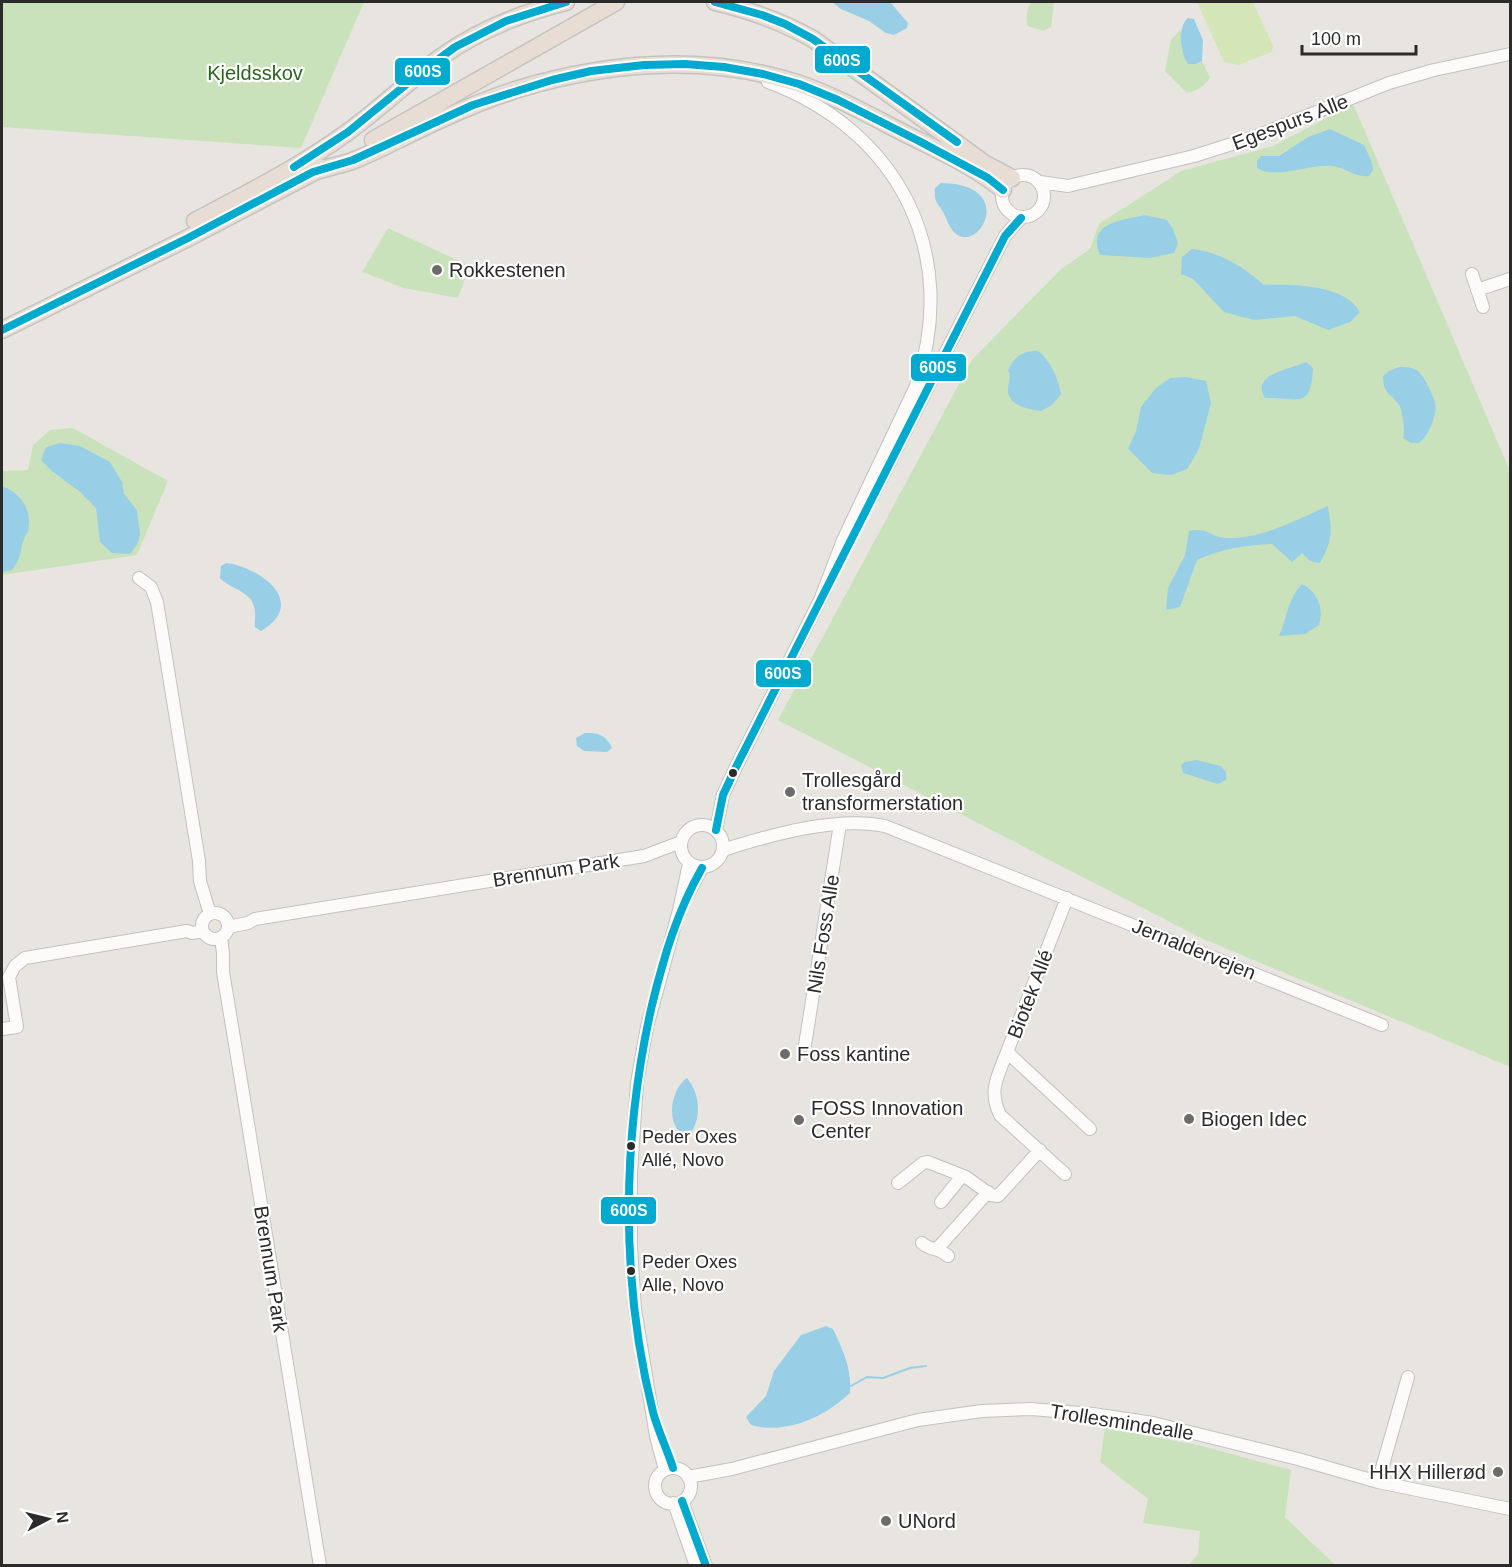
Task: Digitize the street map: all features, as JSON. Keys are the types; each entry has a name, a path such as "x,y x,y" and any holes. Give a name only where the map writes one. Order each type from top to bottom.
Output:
{"highway":[{"path":"96,284 132,256 288,170 345,134 441,57 470,38 535,9 566,2"},
{"path":"715,2 762,15 813,39 984,163 1007,184"},
{"path":"2,330 313,172 610,5"},
{"path":"313,172 353,160 473,105 552,80 591,71 655,64 704,65 764,74 799,84 838,100 988,178 1007,184"}],"street":[{"name":"Egespurs Alle","path":"1044,201 1068,186 1205,153 1254,137 1389,83 1434,70 1510,54"},
{"path":"552,80 675,69 735,74 764,81 791,91 843,122 875,153 890,171 901,190 920,231 928,263 932,305 928,346 916,386 843,540 822,595"},
{"path":"1027,175 1040,182 1044,201 1036,214 1015,215 1003,202 1007,184 1027,175"},
{"name":"Egespurs Alle","path":"1040,182 1068,186"},
{"path":"679,910 702,868 716,862 716,836 723,795 1015,215"},
{"path":"1472,274 1483,307"},
{"path":"1478,290 1510,279"},
{"path":"139,578 151,587 157,602 199,861 200,881 215,921 225,935 217,938 208,937 215,921"},
{"name":"Jernaldervejen","path":"716,836 765,836 862,822 885,826 1382,1024"},
{"name":"Nils Foss Alle","path":"805,1045 840,824"},
{"path":"669,1469 653,1414 635,1309 631,1248 633,1142 637,1083 647,1027 679,910 686,861 681,843 683,836 689,829 698,825 716,836"},
{"name":"Brennum Park","path":"2,1029 17,1027 9,977 15,966 25,958 187,930 215,921 248,923 255,919 644,856 681,843"},
{"name":"Brennum Park","path":"644,856 686,861"},
{"path":"686,861 702,868"},
{"name":"Biotek Allé","path":"1067,898 1007,1052 1090,1129"},
{"name":"Brennum Park","path":"217,938 224,953 223,972 320,1566"},
{"path":"1007,1052 994,1087 1000,1116 1065,1174"},
{"path":"898,1183 923,1163 928,1162 962,1176 996,1196 1000,1195 1040,1150"},
{"path":"941,1202 962,1176"},
{"path":"937,1249 988,1192"},
{"path":"922,1243 928,1249 937,1249 948,1256"},
{"path":"1378,1482 1408,1377"},
{"name":"Trollesmindealle","path":"689,1481 715,1470 732,1469 918,1420 982,1411 1031,1409 1093,1414 1153,1423 1298,1459 1378,1482 1510,1509"},
{"path":"669,1469 685,1472 689,1481 687,1497 678,1502 663,1501 656,1493 657,1477 669,1469"},
{"path":"678,1502 696,1566"},
{"path":"678,1502 705,1566"}],"green space":[{"name":"Kjeldsskov","path":"2,2 364,2 301,148 2,127"},
{"path":"1031,2 1054,2 1051,27 1043,31 1028,26 1027,14"},
{"path":"1197,2 1253,2 1273,46 1272,52 1238,65 1224,62"},
{"path":"1180,30 1196,64 1202,61 1210,78 1200,88 1187,93 1165,71 1171,40"},
{"path":"1351,105 1355,108 1510,471 1510,1067 1201,938 778,720 972,360 1061,269 1090,249 1099,224 1181,171 1273,146"},
{"path":"388,228 470,266 458,298 404,288 362,272"},
{"path":"73,428 168,481 137,555 2,575 2,471 28,470 33,445 50,430"},
{"path":"1105,1428 1198,1445 1291,1470 1285,1517 1335,1565 1189,1565 1198,1554 1200,1531 1143,1523 1148,1499 1100,1462"}],"water":[{"path":"832,2 890,2 908,23 907,28 894,35 886,33 869,21 841,9"},
{"path":"1188,18 1194,19 1203,40 1202,61 1196,64 1188,64 1182,47 1182,27"},
{"path":"1330,129 1364,145 1373,170 1369,176 1332,166 1283,172 1257,168 1257,161 1261,156 1279,156 1308,137"},
{"path":"941,183 967,187 982,197 987,210 984,223 976,233 966,237 955,233 935,198 935,188"},
{"path":"1145,215 1167,220 1178,243 1174,253 1150,258 1100,255 1097,244 1102,229 1117,222"},
{"path":"1192,249 1212,253 1231,261 1264,285 1303,286 1330,291 1352,303 1360,312 1350,322 1328,330 1295,316 1254,320 1224,312 1193,279 1181,274 1182,257"},
{"path":"1038,351 1053,370 1061,394 1052,405 1041,411 1025,408 1015,403 1008,389 1010,377 1008,370 1014,361 1024,353"},
{"path":"1306,362 1313,368 1312,382 1306,396 1301,399 1265,398 1262,390 1267,378"},
{"path":"1399,367 1418,371 1430,389 1436,405 1430,428 1419,443 1411,443 1403,438 1400,408 1384,387 1383,376"},
{"path":"1186,377 1206,381 1211,403 1199,449 1187,469 1171,475 1152,473 1128,449 1136,431 1141,407 1156,388 1170,378"},
{"path":"60,443 80,446 110,462 122,482 124,494 137,510 140,534 138,543 130,554 112,553 100,542 96,508 41,460 46,447"},
{"path":"2,486 24,503 29,523 17,563 12,570 2,572"},
{"path":"1328,506 1330,536 1320,563 1310,561 1302,553 1292,562 1272,544 1224,550 1197,560 1180,607 1166,610 1168,588 1185,555 1189,531 1201,530 1225,538 1252,536 1278,528"},
{"path":"226,563 253,571 274,588 280,598 281,609 275,620 261,631 255,627 254,605 251,600 220,578 221,566"},
{"path":"1302,584 1316,596 1321,613 1319,625 1305,634 1279,636 1291,602"},
{"path":"585,733 602,736 612,748 607,752 584,751 577,746 576,738"},
{"path":"1196,760 1221,766 1226,772 1226,780 1218,784 1183,773 1181,765"},
{"path":"687,1078 695,1091 698,1113 694,1128 690,1134 685,1136 674,1124 672,1107 681,1083"},
{"path":"826,1326 833,1329 843,1352 850,1376 850,1393 829,1410 804,1422 777,1428 751,1425 746,1417 766,1396 774,1371 801,1335"}],"waterway":[{"path":"851,1386 867,1377 883,1378 910,1368 926,1366"}],"transit line":[{"name":"600S","path":"294,167 348,132 455,47 506,21 566,2"},
{"name":"600S","path":"715,2 762,15 813,39 957,142"},
{"name":"600S","path":"2,330 188,238 313,172 353,160 473,105 552,80 591,71 644,65 685,64 724,67 799,84 838,100 919,141 988,178 1003,190"},
{"name":"600S","path":"716,830 723,795 736,767 1005,236 1021,218"},
{"name":"600S","path":"673,1468 653,1412 642,1362 635,1312 630,1260 630,1157 642,1055 652,1005 672,935 685,901 702,868"},
{"name":"600S","path":"682,1501 706,1566"}],"place":[{"name":"Rokkestenen","path":"437,270"},
{"name":"Trollesgård transformerstation","path":"790,792"},
{"name":"Foss kantine","path":"785,1054"},
{"name":"Biogen Idec","path":"1189,1119"},
{"name":"FOSS Innovation Center","path":"799,1120"},
{"name":"Peder Oxes Allé, Novo","path":"631,1146"},
{"name":"Peder Oxes Alle, Novo","path":"631,1271"},
{"name":"HHX Hillerød","path":"1498,1472"},
{"name":"UNord","path":"886,1521"}]}
